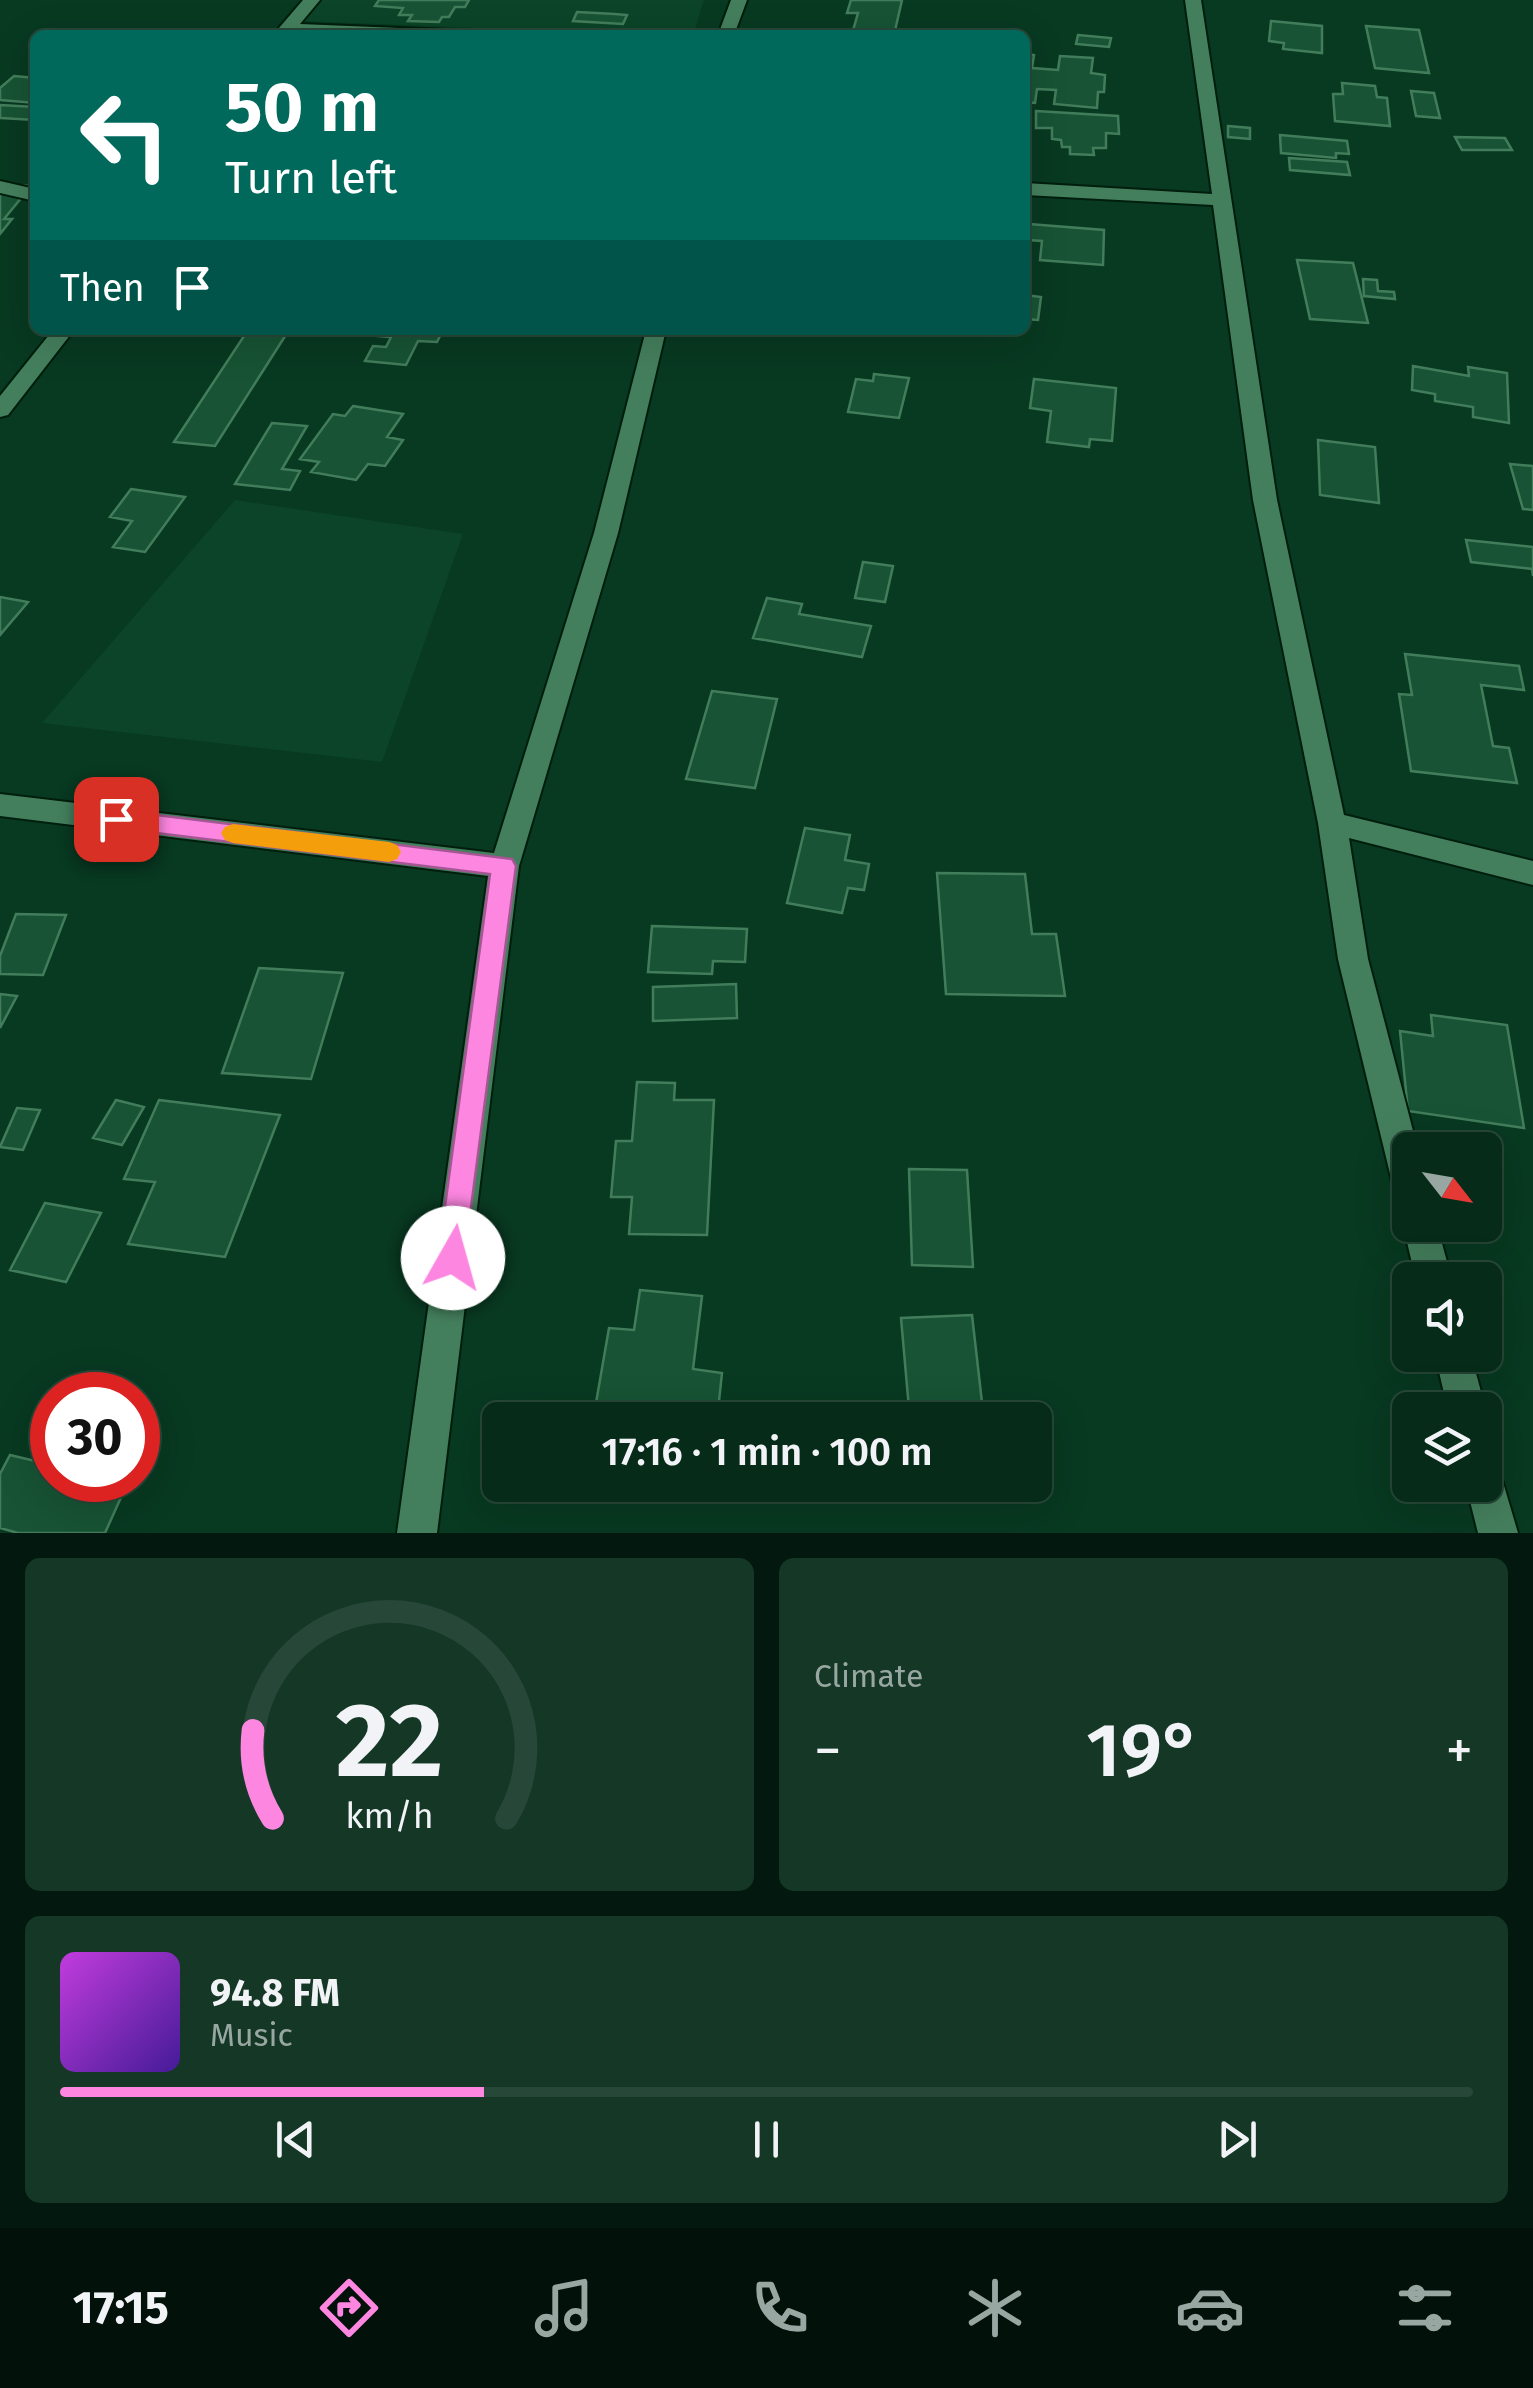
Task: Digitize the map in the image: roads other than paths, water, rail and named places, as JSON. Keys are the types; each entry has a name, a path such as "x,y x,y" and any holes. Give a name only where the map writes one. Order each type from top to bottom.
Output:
{"street":[{"path":"284,30 312,0"},
{"path":"728,30 738,0"},
{"path":"1193,0 1265,500 1332,822 1353,959 1396,1132"},
{"path":"0,187 30,194"},
{"path":"1030,189 1223,200"},
{"path":"0,410 60,335"},
{"path":"417,1533 504,866 606,533 655,335"},
{"path":"0,806 504,866"},
{"path":"1332,822 1533,873"},
{"path":"1490,1502 1498,1533"}]}
